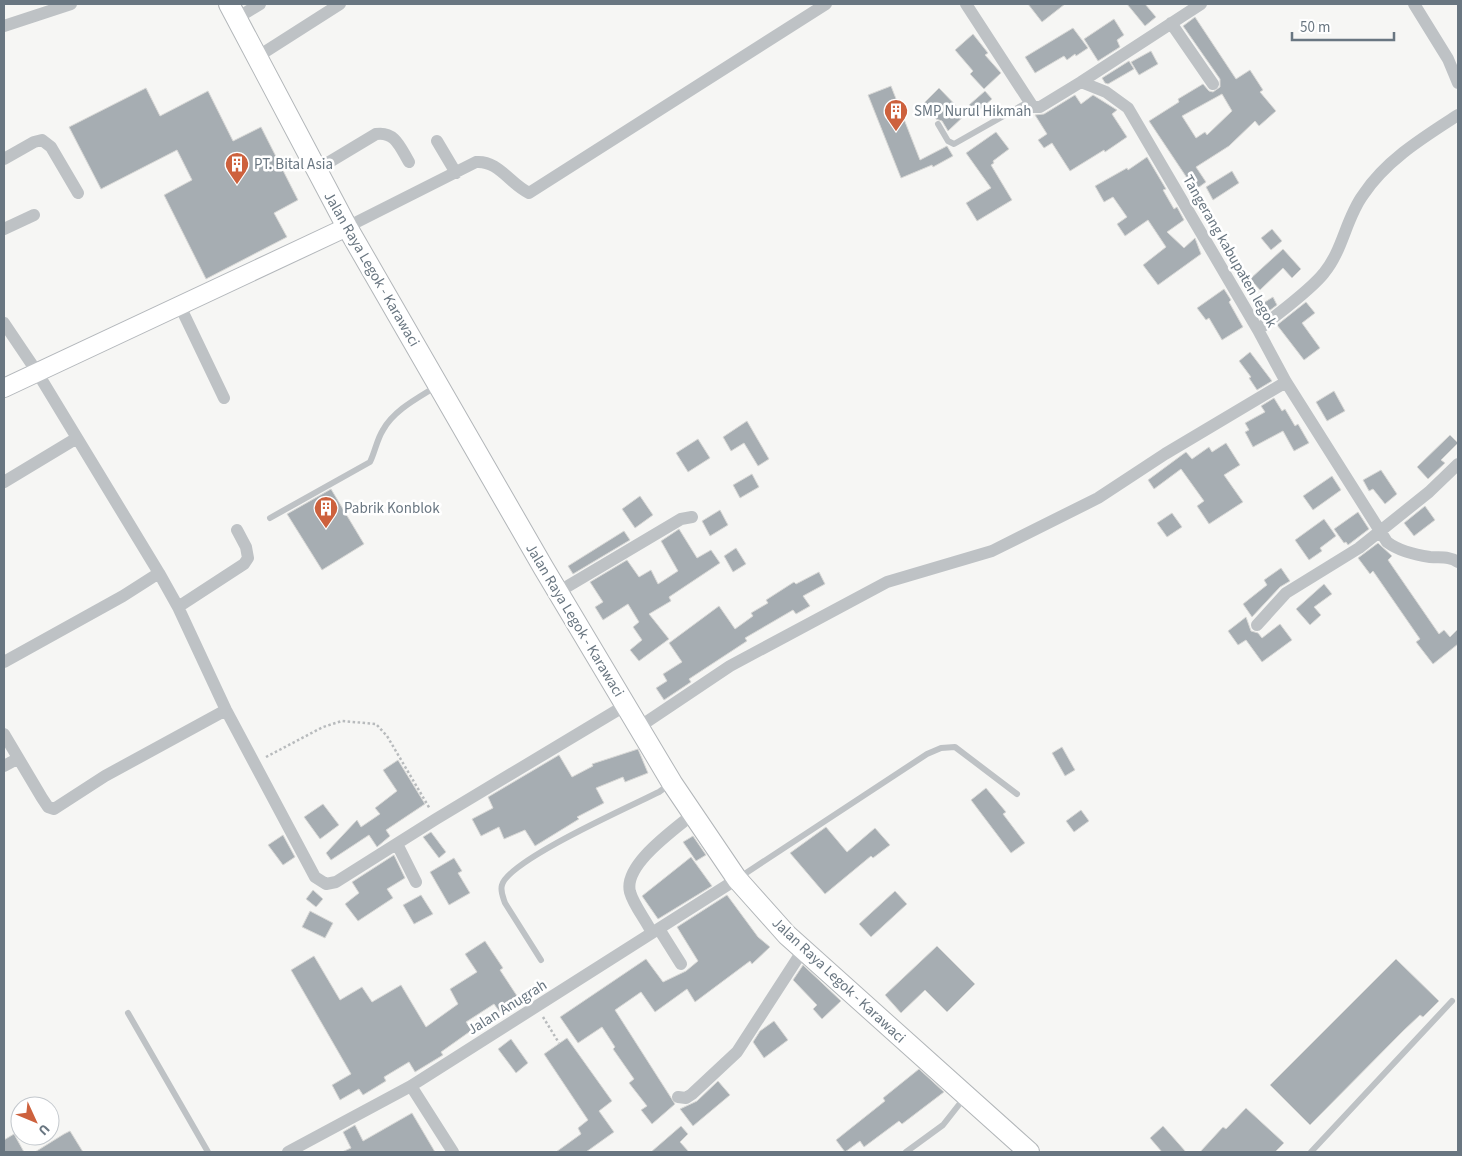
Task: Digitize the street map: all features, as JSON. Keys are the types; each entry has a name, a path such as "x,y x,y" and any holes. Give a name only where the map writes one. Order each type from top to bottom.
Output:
{"main road":[{"name":"Jalan Raya Legok - Karawaci","path":"233,11 347,228 558,592 672,783 737,879 787,935 803,950 1030,1152"}],"street":[{"path":"4,26 71,4"},
{"path":"233,11 260,4"},
{"path":"257,57 340,4"},
{"path":"4,388 179,304 347,228 476,162 485,161 494,165 518,188 529,192 826,4"},
{"path":"966,4 1028,102 1033,106 1040,107 1201,4"},
{"path":"1414,4 1448,60 1458,84"},
{"path":"1172,23 1213,84"},
{"name":"Tangerang kabupaten legok","path":"1081,82 1106,92 1128,108 1258,330 1286,382 1387,542 1394,547 1429,557 1451,558 1458,562"},
{"path":"1258,330 1324,274 1339,249 1362,195 1393,161 1423,137 1458,115"},
{"path":"316,170 376,134 386,132 393,136 409,162"},
{"path":"4,159 34,142 42,140 50,147 78,193"},
{"path":"437,141 456,173"},
{"path":"4,229 34,215"},
{"path":"179,304 224,398"},
{"path":"4,323 37,372 159,573 178,607 226,710 315,877 326,884 336,882 436,819 626,705"},
{"path":"639,727 730,666 887,582 992,551 1098,498 1165,454 1286,382"},
{"path":"4,482 77,438"},
{"path":"1257,625 1286,593 1337,564 1429,492 1458,464"},
{"path":"558,592 681,518 692,517"},
{"path":"178,607 244,564 248,558 246,547 236,530"},
{"path":"4,662 123,596 159,573"},
{"path":"4,734 17,759 48,807 54,809 105,776 226,710"},
{"path":"4,766 17,759"},
{"path":"681,964 630,893 630,882 633,871 650,852 693,814"},
{"path":"397,844 416,882"},
{"name":"Jalan Anugrah","path":"295,1150 411,1086 737,879"},
{"path":"678,1097 686,1098 692,1094 737,1052 803,950"},
{"path":"411,1086 454,1152"}],"lane":[{"path":"938,124 948,141 954,144 1028,102"},
{"path":"270,518 370,462 378,447 381,432 390,418 438,385"},
{"path":"737,879 927,754 941,748 955,748 1017,794"},
{"path":"540,960 501,894 505,879 513,871 553,845 658,792 672,783"},
{"path":"1311,1152 1452,1001"},
{"path":"128,1013 208,1152"},
{"path":"906,1152 942,1125 966,1096"}],"path":[{"path":"254,763 323,727 351,721 376,724 387,736 436,819"},
{"path":"537,1007 559,1042"}],"building":[{"path":"1028,4 1065,4 1042,22"},
{"path":"1127,4 1145,4 1156,17 1145,26"},
{"path":"1195,17 1236,79 1250,70 1263,90 1260,92 1276,111 1259,126 1255,121 1229,146 1196,167 1206,182 1195,190 1149,121 1179,102 1178,99 1203,84 1209,91 1213,92 1220,87 1220,79 1183,26","holes":["1222,94 1232,111 1207,135 1205,132 1196,138 1182,116"]},
{"path":"1114,19 1124,35 1117,40 1120,47 1098,61 1084,39"},
{"path":"1073,28 1088,48 1067,60 1064,56 1035,73 1025,57"},
{"path":"973,34 988,53 985,55 1001,73 984,89 970,74 973,71 955,50"},
{"path":"1151,51 1158,64 1139,75 1131,62"},
{"path":"1129,61 1134,69 1108,84 1105,83 1102,78"},
{"name":"SMP Nurul Hikmah","path":"891,86 920,160 947,146 953,156 933,167 932,165 901,178 868,95"},
{"name":"PT. Bital Asia","path":"146,88 160,116 208,91 233,141 261,127 298,200 274,213 287,237 206,279 164,195 192,180 177,150 101,189 69,127"},
{"path":"939,88 965,115 948,131 942,121 936,119 922,105"},
{"path":"985,91 992,99 976,113 969,105"},
{"path":"1075,95 1081,104 1093,95 1117,110 1112,114 1127,137 1105,152 1104,150 1070,171 1052,143 1044,148 1038,140 1047,134 1035,115 1044,114"},
{"path":"996,132 1009,149 993,161 994,163 991,165 1012,200 977,221 966,203 991,188 966,153"},
{"path":"1147,157 1166,189 1163,190 1174,209 1177,207 1184,220 1167,232 1184,248 1195,238 1201,254 1158,285 1143,265 1166,247 1148,220 1125,236 1117,224 1127,217 1113,197 1104,202 1095,186 1127,168 1128,170"},
{"path":"1232,171 1239,183 1213,200 1206,187"},
{"path":"1272,229 1282,241 1271,250 1261,238"},
{"path":"1283,249 1301,269 1292,278 1283,268 1260,290 1250,279"},
{"path":"1224,289 1243,327 1222,340 1209,318 1206,320 1197,308"},
{"path":"1273,297 1277,305 1265,314 1260,305"},
{"path":"1306,302 1315,313 1302,323 1320,348 1304,360 1277,325"},
{"path":"1250,352 1272,381 1257,390 1249,378 1251,377 1239,361"},
{"path":"1334,391 1345,411 1327,421 1316,402"},
{"path":"1274,398 1282,411 1285,409 1295,426 1298,424 1309,443 1294,451 1283,431 1253,447 1245,432 1249,430 1245,423 1265,412 1261,406"},
{"path":"747,421 769,459 758,466 744,443 731,451 723,437"},
{"path":"1450,435 1458,443 1441,460 1445,463 1428,479 1417,467"},
{"path":"698,439 710,458 688,472 676,453"},
{"path":"1226,443 1240,465 1224,475 1243,502 1209,524 1197,506 1204,501 1181,469 1154,489 1148,480 1186,452 1192,459 1209,447 1212,452"},
{"path":"1381,470 1397,494 1385,504 1373,489 1369,491 1363,480"},
{"path":"752,474 759,487 740,498 733,485"},
{"path":"1332,476 1341,490 1313,510 1303,496"},
{"name":"Pabrik Konblok","path":"331,489 364,544 322,570 287,514"},
{"path":"640,496 653,515 635,528 622,509"},
{"path":"1425,506 1435,520 1414,536 1404,523"},
{"path":"720,510 728,525 710,536 702,521"},
{"path":"1358,512 1369,529 1348,545 1346,542 1344,543 1334,529"},
{"path":"1172,513 1182,527 1167,537 1157,523"},
{"path":"1324,519 1336,536 1320,548 1322,551 1309,560 1295,540"},
{"path":"679,529 697,558 711,550 720,563 669,597 671,601 649,614 669,639 639,661 630,650 642,640 633,627 639,622 628,604 603,620 595,607 603,602 590,582 627,560 639,577 651,570 658,584 678,571 661,541"},
{"path":"624,531 630,540 573,574 568,566"},
{"path":"1378,543 1392,556 1388,560 1439,634 1444,630 1450,637 1458,629 1458,644 1433,664 1416,642 1420,639 1373,571 1370,574 1358,558"},
{"path":"736,548 746,564 733,572 724,556"},
{"path":"1281,568 1290,581 1280,587 1252,617 1243,604 1267,585 1264,580"},
{"path":"819,572 825,584 803,596 810,606 796,614 793,610 745,638 747,641 689,679 691,682 664,700 656,688 667,681 663,674 682,662 669,643 719,606 735,629 753,616 751,613 768,603 766,600 794,582 796,584"},
{"path":"1324,584 1332,594 1314,607 1321,615 1310,625 1296,609"},
{"path":"1246,617 1251,631 1258,633 1262,638 1280,624 1292,640 1262,662 1246,640 1238,645 1228,631"},
{"path":"1062,747 1075,770 1065,776 1052,753"},
{"path":"638,749 648,773 625,782 623,777 596,788 604,803 577,817 579,819 535,846 525,830 504,839 499,827 481,836 472,819 493,808 488,797 559,755 572,777 593,766 592,764"},
{"path":"398,760 425,804 386,830 390,836 377,847 369,835 331,860 326,853 357,820 361,827 380,814 375,808 397,791 383,770"},
{"path":"986,788 1006,812 1003,814 1025,843 1011,853 971,800"},
{"path":"323,804 339,825 320,839 304,817"},
{"path":"1081,810 1089,821 1074,832 1066,821"},
{"path":"826,827 847,852 875,828 890,845 873,858 871,856 825,894 790,853"},
{"path":"431,832 446,852 439,858 423,837"},
{"path":"283,835 295,857 283,865 268,845"},
{"path":"693,836 706,855 696,861 683,842"},
{"path":"394,855 405,878 387,889 393,898 358,921 345,904 359,893 352,882"},
{"path":"691,857 712,886 658,919 642,896"},
{"path":"454,858 462,871 458,873 470,893 449,905 430,872"},
{"path":"313,890 323,899 316,907 306,899"},
{"path":"895,891 907,904 871,937 859,924"},
{"path":"421,895 433,914 414,924 403,905"},
{"path":"727,895 758,937 770,947 752,964 750,961 695,1002 687,989 655,1012 641,992 615,1010 675,1104 652,1124 641,1110 647,1106 629,1083 634,1079 613,1049 615,1047 602,1027 578,1043 560,1017 646,959 663,982 686,971 698,961 677,927"},
{"path":"310,911 333,923 325,938 302,927"},
{"path":"485,941 503,968 500,970 521,1002 502,1015 494,1004 466,1022 472,1030 441,1052 443,1055 415,1072 409,1062 384,1077 386,1081 363,1095 359,1089 340,1100 332,1085 351,1074 291,970 314,956 340,1000 362,987 372,1002 401,985 426,1027 458,1004 450,989 477,972 465,954"},
{"path":"937,946 975,984 947,1012 925,990 901,1013 885,995"},
{"path":"1396,959 1439,1001 1423,1017 1420,1015 1403,1031 1310,1125 1270,1085"},
{"path":"803,965 841,1001 822,1019 813,1009 817,1005 793,980"},
{"path":"774,1021 788,1040 764,1058 753,1042 760,1031"},
{"path":"567,1038 612,1101 599,1111 614,1132 586,1152 556,1152 581,1134 578,1128 588,1120 544,1054"},
{"path":"511,1039 528,1063 516,1073 498,1049"},
{"path":"919,1069 944,1092 902,1124 899,1121 864,1147 860,1141 845,1152 836,1140 885,1101 883,1098"},
{"path":"718,1081 730,1095 693,1126 680,1109 697,1101"},
{"path":"1246,1108 1284,1143 1275,1152 1200,1152 1223,1127 1226,1129"},
{"path":"412,1113 435,1152 342,1152 351,1148 343,1132 355,1125 363,1141"},
{"path":"681,1126 688,1134 680,1142 689,1152 651,1152"},
{"path":"1163,1126 1186,1152 1162,1152 1150,1138"},
{"path":"70,1131 83,1152 35,1152 45,1146 60,1146 60,1136"},
{"path":"10,1136 10,1146 21,1146 24,1152 4,1152 4,1140"}],"place":[{"name":"SMP Nurul Hikmah","path":"896,132"},
{"name":"PT. Bital Asia","path":"237,185"},
{"name":"Pabrik Konblok","path":"326,529"}]}
